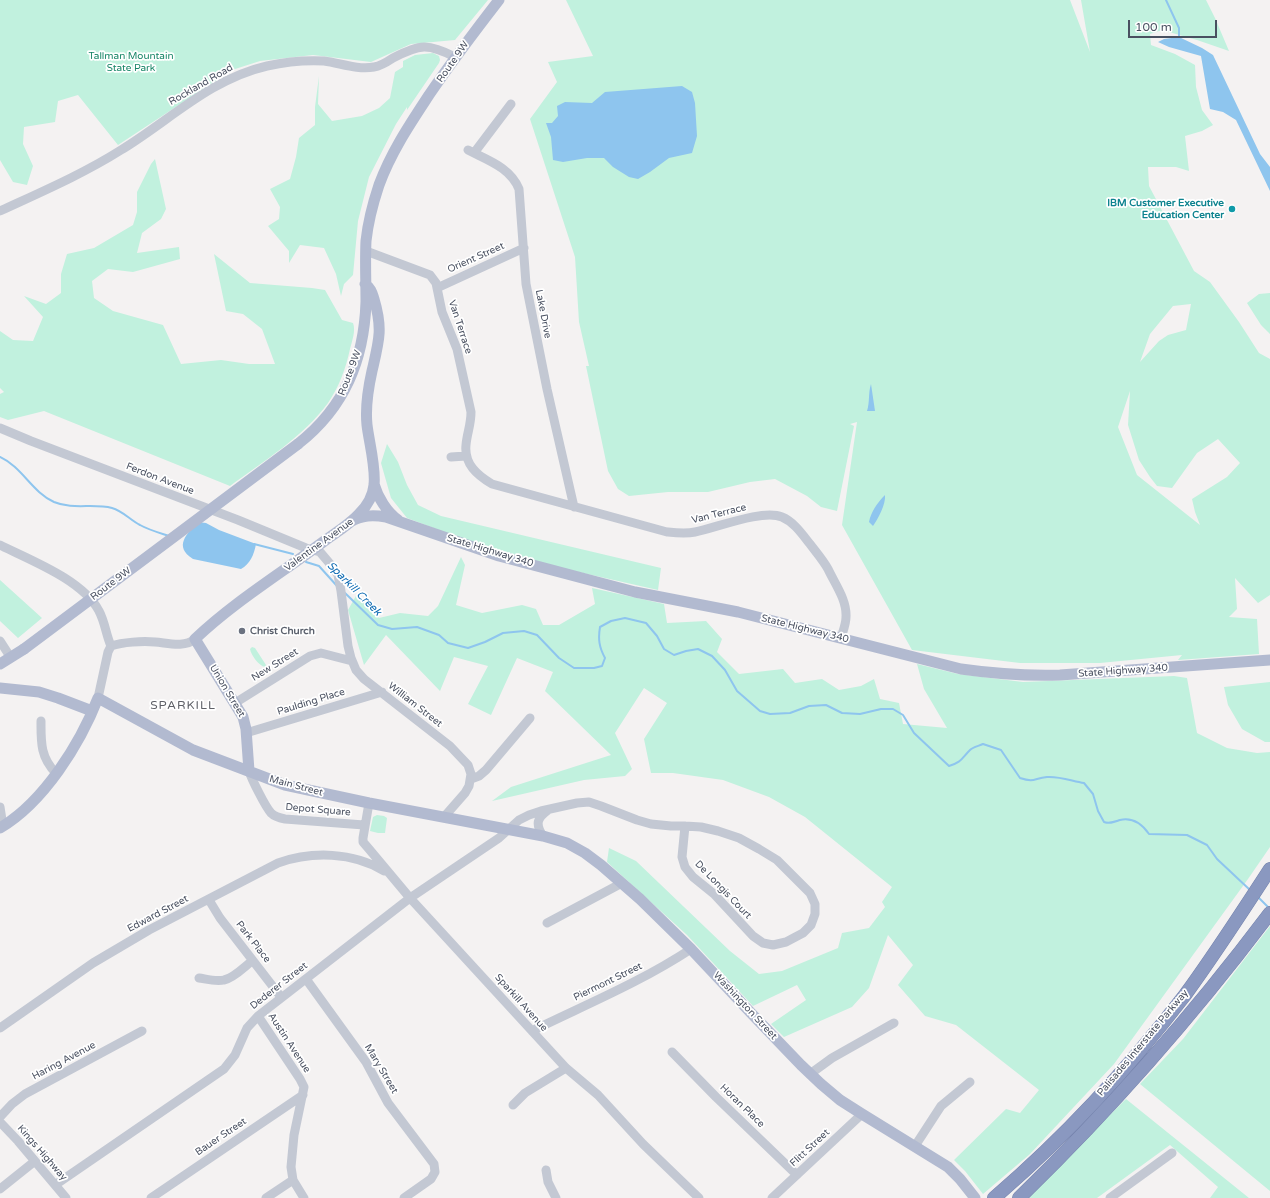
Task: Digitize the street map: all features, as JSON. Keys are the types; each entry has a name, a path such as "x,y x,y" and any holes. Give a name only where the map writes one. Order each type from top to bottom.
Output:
{"highway":[{"name":"Palisades Interstate Parkway","path":"994,1198 1058,1140 1126,1067 1172,1011 1198,976 1223,941 1270,869"},
{"name":"Palisades Interstate Parkway","path":"1019,1198 1117,1098 1199,1003 1270,913"}],"main road":[{"name":"Route 9W","path":"0,664 24,649 298,444 320,425 333,410 344,393 357,359 363,332 366,304 365,284 368,228 373,206 389,162 405,131 455,57 499,0"},
{"name":"Valentine Avenue","path":"195,639 230,608 313,550 358,516 365,507 374,484 367,424 367,405 368,392 379,340 380,326 378,313 370,289 365,284"},
{"path":"374,484 379,497 388,510 395,518 403,523"},
{"name":"State Highway 340","path":"350,522 363,516 386,517 499,556 635,592 738,612 961,669 996,674 1060,676 1270,660"},
{"name":"Union Street","path":"195,639 243,717 246,733 249,771"},
{"path":"0,688 39,692 92,712"},
{"path":"2,826 18,816 56,773 79,739 98,698"},
{"name":"Main Street","path":"98,698 193,750 288,786 369,803 509,829"},
{"name":"Washington Street","path":"509,829 544,836 567,843 585,853 640,899 691,949 751,1014 810,1074 840,1100 945,1165 962,1181 975,1198"}],"street":[{"name":"Rockland Road","path":"0,211 99,164 124,149 188,103 230,79 250,70 289,62 308,61 323,61 358,67 375,67 405,52 418,48 430,47 440,49 455,57"},
{"name":"Lake Drive","path":"511,104 471,151 508,171 517,183 520,195 526,284 532,319 574,507"},
{"name":"Orient Street","path":"437,288 524,248"},
{"name":"Van Terrace","path":"366,251 430,275 436,283 442,312 457,349 471,412 471,422 466,444 466,456 471,467 480,478 492,484 668,532 694,532 757,516 769,515 780,517 790,522 802,533 825,564 841,594 846,607 846,618 841,638"},
{"name":"Ferdon Avenue","path":"0,428 313,550"},
{"path":"451,457 466,456"},
{"path":"0,545 60,576 85,594 94,603 99,611 111,646 108,652 98,698"},
{"name":"William Street","path":"313,550 318,550 322,553 338,576 341,588 348,646 352,661 360,674 459,754 468,765 471,772 471,779"},
{"name":"Valentine Avenue","path":"111,646 143,642 182,644 195,639"},
{"path":"0,641 11,658"},
{"name":"New Street","path":"235,703 310,656 321,653 352,661"},
{"name":"Paulding Place","path":"246,733 382,692"},
{"path":"444,817 465,793 471,779 486,770 530,718"},
{"path":"41,721 43,754 56,773"},
{"name":"Depot Square","path":"249,771 270,811 276,817 364,825"},
{"name":"De Longis Court","path":"550,808 589,802 652,824 685,826 718,831 739,838 759,848 777,860 810,893 815,904 815,914 811,925 803,933 786,942 773,945 763,943 753,936 714,894 693,877 685,867 682,857 685,826"},
{"path":"342,856 356,852 362,846 364,825 369,803"},
{"path":"0,807 2,826"},
{"path":"544,836 538,829 538,822 541,816 550,808"},
{"name":"Dederer Street","path":"55,1185 224,1069 235,1056 247,1028 258,1016 410,898 499,838 520,820 529,815 550,808"},
{"name":"Sparkill Avenue","path":"363,842 410,898 566,1068 598,1095 643,1144 699,1198"},
{"name":"Edward Street","path":"0,1028 93,963 149,930 261,872 292,858 316,855 342,856"},
{"path":"342,856 370,863 390,875"},
{"path":"547,923 622,883"},
{"name":"Park Place","path":"209,900 220,918 281,997"},
{"name":"Piermont Street","path":"532,1031 651,974 691,949"},
{"path":"199,978 212,981 224,980 252,961"},
{"name":"Mary Street","path":"306,979 366,1062 388,1103 434,1164 435,1172 431,1179 404,1198"},
{"name":"Austin Avenue","path":"258,1016 304,1087 294,1135 291,1167 293,1180 304,1198"},
{"path":"810,1074 832,1058 894,1023"},
{"name":"Haring Avenue","path":"0,1117 12,1104 25,1094 142,1031"},
{"name":"Horan Place","path":"672,1052 716,1097 797,1175"},
{"path":"513,1105 525,1093 566,1068"},
{"path":"915,1146 941,1106 970,1082"},
{"name":"Bauer Street","path":"151,1198 303,1095"},
{"name":"Flitt Street","path":"772,1198 862,1114"},
{"name":"Kings Highway","path":"0,1122 66,1198"},
{"path":"1110,1198 1172,1153"},
{"path":"0,1189 35,1161"},
{"path":"546,1170 548,1182 556,1198"},
{"path":"266,1198 293,1180"}],"green space":[{"name":"Tallman Mountain State Park","path":"0,0 488,0 455,40 411,44 371,62 313,55 260,61 232,70 118,145 78,95 58,101 55,122 24,127 23,144 33,166 27,185 13,182 0,160"},
{"path":"566,0 1070,0 1090,52 1081,0 1206,0 1229,51 1162,30 1150,34 1151,45 1175,54 1195,65 1196,87 1202,110 1213,125 1202,131 1185,136 1189,171 1176,167 1148,167 1149,186 1194,271 1210,282 1259,353 1270,359 1270,595 1258,603 1235,578 1237,609 1229,617 1257,619 1259,654 1178,660 1182,655 1100,663 1020,663 912,650 842,525 857,422 850,424 854,426 837,511 821,507 807,496 775,479 750,482 708,492 668,492 629,496 618,489 608,471 586,366 589,366 579,322 575,257 530,119 557,82 548,62 593,56","holes":["1191,304 1186,330 1168,335 1159,341 1140,362 1150,334 1173,306","1130,391 1128,425 1139,460 1157,486 1172,488 1197,453 1218,439 1240,463 1227,477 1192,499 1200,525 1137,475 1118,427"]},
{"path":"433,53 439,56 439,63 396,124 369,177 358,221 353,275 344,284 341,296 336,274 324,248 300,245 289,263 289,251 268,226 279,219 280,207 270,189 290,179 299,138 315,125 315,107 319,76 318,104 332,121 362,116 379,108 390,98 395,72 403,67 403,61 415,55"},
{"path":"155,159 166,209 161,219 142,233 137,253 179,247 180,259 133,272 108,269 92,281 94,298 113,311 163,325 181,364 221,360 249,364 275,364 262,329 243,314 226,311 214,254 250,283 325,290 342,320 353,323 354,326 353,336 344,370 339,384 328,403 295,438 230,486 44,411 8,420 0,417 0,394 4,392 0,388 0,331 13,340 33,341 43,317 24,296 46,304 61,293 61,274 67,254 94,248 133,225 137,212 137,192"},
{"path":"1270,293 1270,334 1261,325 1247,303 1259,294"},
{"path":"387,444 398,462 407,485 418,505 441,516 661,568 658,590 552,566 460,538 407,518 391,498 381,463"},
{"path":"461,557 465,565 456,605 482,613 522,605 536,609 543,625 559,625 595,604 592,588 664,604 667,623 706,621 722,639 717,652 739,674 783,669 795,683 822,679 839,690 861,686 874,679 880,699 899,703 903,724 947,728 924,689 917,664 958,674 1023,682 1174,676 1187,678 1197,733 1227,748 1257,753 1270,752 1270,847 1114,1064 1030,1154 983,1194 965,1171 954,1160 1006,1109 1020,1113 1039,1090 956,1025 925,1016 898,985 913,965 888,935 869,988 852,1007 784,1037 771,1024 806,1000 797,985 753,1006 687,935 607,862 609,848 636,861 730,951 759,974 782,971 838,948 842,933 869,928 885,907 882,902 892,887 805,817 769,797 723,780 673,773 651,773 644,739 667,703 644,688 615,733 632,769 625,776 584,780 492,801 511,787 611,755 545,691 553,672 517,658 491,715 468,704 488,666 454,657 440,691 386,635 364,665 348,610 357,594 379,618 400,613 428,616 438,606"},
{"path":"0,580 42,618 18,638 0,621"},
{"path":"252,647 255,648 266,665 265,667 260,665 254,657 250,649"},
{"path":"1270,682 1270,742 1265,742 1242,729 1228,705 1224,687"},
{"path":"377,815 387,818 385,833 370,831 373,817"},
{"path":"1270,926 1270,1191 1140,1084 1183,1039"},
{"path":"1126,1099 1249,1198 1210,1198 1218,1187 1170,1145 1097,1198 1025,1198"}],"water":[{"path":"1179,37 1213,55 1260,154 1270,167 1270,191 1236,120 1223,112 1210,109 1201,56 1169,47 1158,42 1164,39"},
{"path":"682,86 692,92 695,103 697,136 692,153 669,158 638,179 629,177 613,167 604,158 587,158 563,162 553,160 551,137 546,123 552,123 558,116 557,106 565,102 592,103 605,92"},
{"path":"871,384 875,411 867,411 870,391"},
{"path":"885,495 883,507 873,526 869,522 871,515 877,504"},
{"path":"198,522 206,523 219,530 256,544 249,562 241,569 193,559 187,554 183,545 186,536"}],"waterway":[{"path":"1166,0 1179,28 1179,40"},
{"name":"Sparkill Creek","path":"0,457 8,461 39,492 54,502 68,506 98,506 112,508 120,511 143,527 169,536"},
{"name":"Sparkill Creek","path":"254,544 293,554"},
{"name":"Sparkill Creek","path":"306,562 319,566 337,586"},
{"name":"Sparkill Creek","path":"345,593 378,625 392,629 417,627 439,635 448,643 468,648 503,633 524,631 537,635 559,658 574,668 594,668 602,666 605,658 601,650 599,635 600,627 611,621 625,618 646,623 657,636 664,649 674,655 698,649 712,656 725,670 737,691 760,711 770,714 790,713 809,706 826,705 842,713 860,714 881,709 893,709 903,715 914,733 949,766 959,762 974,747 983,744 1001,750 1020,778 1032,780 1056,777 1084,783 1093,794 1098,811 1104,822 1110,823 1125,819 1133,820 1140,824 1149,834 1187,835 1207,845 1217,859 1250,890"},
{"name":"Sparkill Creek","path":"1258,897 1269,908"}],"place":[{"name":"IBM Customer Executive Education Center","path":"1232,209"},
{"name":"Christ Church","path":"242,631"}],"district":[{"name":"SPARKILL","path":"183,706"}]}
